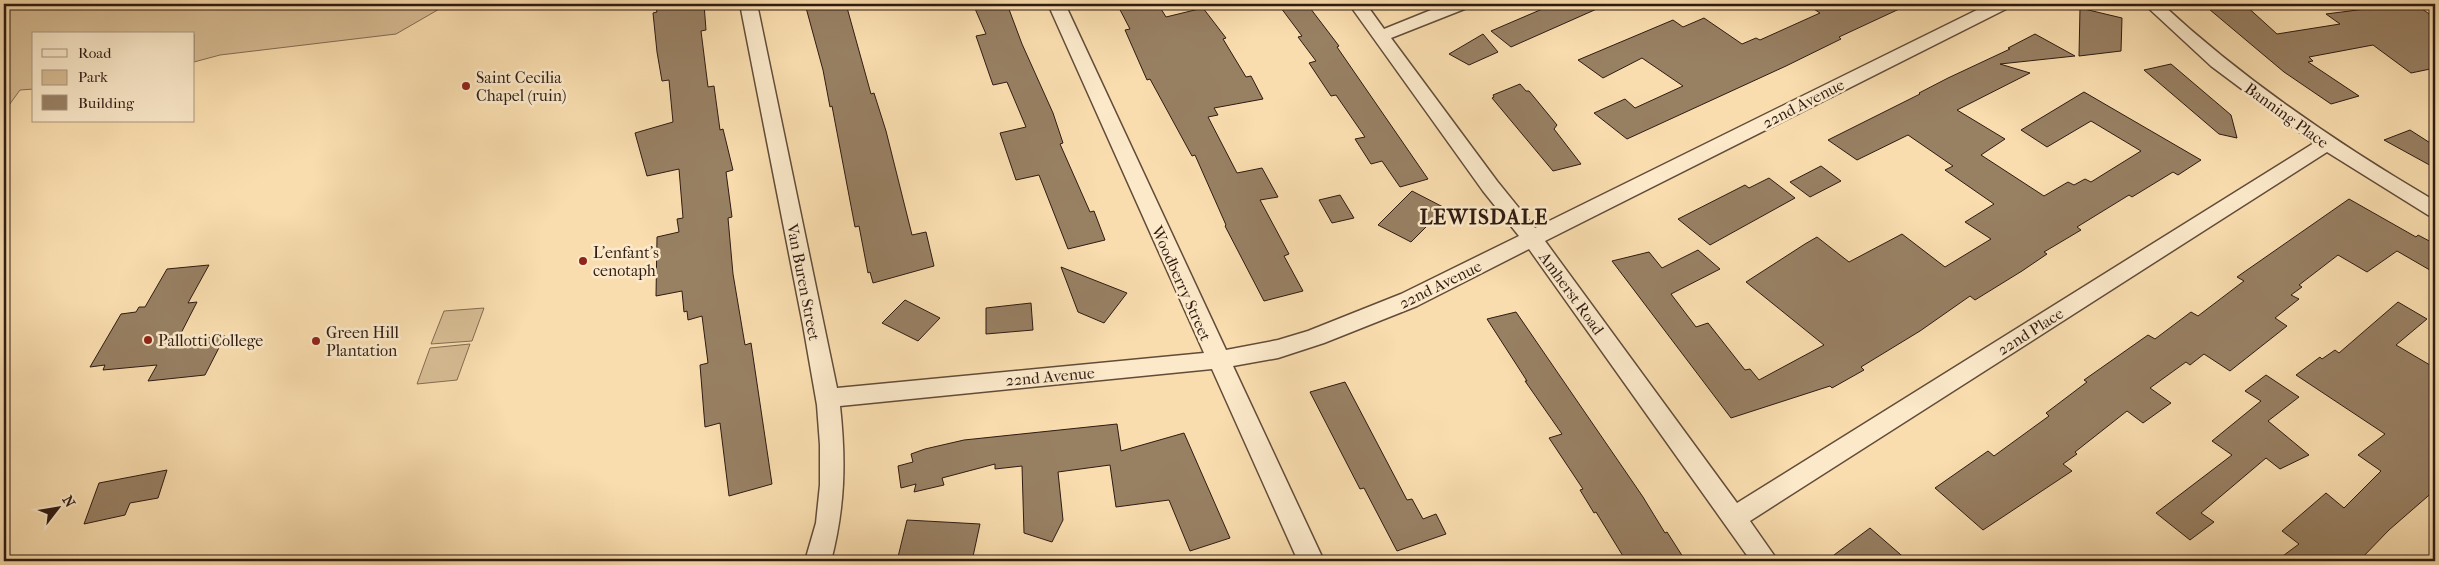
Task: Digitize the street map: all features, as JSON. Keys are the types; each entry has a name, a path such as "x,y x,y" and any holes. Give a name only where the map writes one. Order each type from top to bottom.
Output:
{"street":[{"name":"Van Buren Street","path":"748,4 828,398 832,486 830,512 818,561"},
{"name":"Woodberry Street","path":"1056,4 1311,561"},
{"name":"Amherst Road","path":"1357,4 1490,186 1532,238 1765,561"},
{"path":"1381,36 1461,4"},
{"name":"22nd Avenue","path":"828,398 1218,360 1278,349 1342,327 1410,300 2002,4"},
{"name":"Banning Place","path":"2152,4 2240,81 2326,144 2435,210"},
{"name":"22nd Place","path":"1733,519 2326,144"}],"green space":[{"path":"7,4 448,4 396,34 220,55 195,62 195,32 32,32 32,89 20,90 4,112 4,9"},
{"path":"484,308 472,341 431,344 444,311"},
{"path":"470,344 457,380 417,384 430,348"}],"building":[{"path":"655,4 704,4 706,30 701,31 708,87 714,86 720,130 723,129 733,170 726,172 732,217 728,218 733,274 745,345 751,343 772,484 729,496 720,423 705,427 700,365 708,363 702,316 688,320 687,311 684,312 682,291 656,296 657,237 679,232 677,219 683,218 679,169 647,176 635,133 673,122 669,80 662,81 657,52 653,13 657,12"},
{"path":"805,4 846,4 871,94 874,93 886,131 912,235 926,232 934,266 873,283 870,272 868,273 859,226 855,227 832,106 830,107 823,70"},
{"path":"973,4 1007,4 1022,44 1053,113 1063,143 1060,144 1090,212 1094,211 1105,240 1068,249 1039,175 1016,180 1000,133 1026,127 1007,82 993,85 976,36 986,34"},
{"path":"1117,4 1158,4 1166,17 1203,8 1226,38 1223,39 1246,77 1251,76 1263,99 1214,108 1218,115 1208,117 1237,173 1262,168 1278,197 1260,200 1289,254 1284,256 1303,291 1264,301 1225,226 1195,155 1192,156 1150,79 1147,80 1125,30 1130,29"},
{"path":"1278,4 1307,4 1339,46 1337,47 1428,179 1400,187 1382,161 1371,164 1355,139 1365,137 1336,95 1331,96 1309,63 1316,61 1298,37 1302,36"},
{"path":"1554,4 1608,4 1511,47 1491,31"},
{"path":"1806,4 1910,4 1839,37 1841,39 1786,66 1627,139 1594,113 1625,99 1635,108 1683,86 1642,58 1603,78 1578,60 1673,20 1683,27 1704,18 1742,44 1756,38 1760,40 1820,13"},
{"path":"2203,4 2244,4 2277,34 2340,24 2326,14 2381,7 2377,4 2415,4 2435,18 2435,68 2411,73 2373,45 2309,57 2313,61 2308,62 2359,96 2331,104 2284,72"},
{"path":"2080,8 2122,18 2121,51 2079,56"},
{"path":"1483,34 1498,52 1469,65 1449,54"},
{"path":"2035,34 2075,56 2000,64 2030,73 1957,110 2005,139 1981,155 2044,196 2068,182 2074,185 2085,179 2091,182 2141,151 2091,121 2047,147 2021,130 2084,92 2201,160 2178,175 2173,172 2132,197 2129,195 2077,227 2081,230 2044,252 2047,254 2022,271 1975,300 1970,296 1920,331 1861,367 1864,370 1832,388 1830,386 1731,418 1612,261 1649,252 1662,268 1698,250 1720,269 1671,294 1696,327 1708,323 1745,370 1750,369 1759,380 1824,345 1746,282 1805,244 1817,237 1849,262 1902,234 1945,267 1991,239 1965,222 1994,204 1945,170 1953,166 1908,135 1857,160 1828,140 1948,78 2010,49 2008,48"},
{"path":"2171,64 2231,115 2237,138 2219,134 2144,70"},
{"path":"1520,84 1526,91 1529,91 1557,125 1554,129 1581,164 1553,171 1492,98 1494,97 1493,95"},
{"path":"2410,130 2435,146 2435,168 2384,140"},
{"path":"1821,166 1841,181 1810,197 1790,182"},
{"path":"1769,178 1795,198 1710,245 1678,219 1745,185 1749,188"},
{"path":"1412,191 1445,208 1411,242 1378,225"},
{"path":"1340,195 1354,218 1332,223 1319,200"},
{"path":"2349,199 2416,237 2418,235 2435,244 2435,273 2397,251 2367,272 2338,255 2299,285 2302,287 2291,295 2299,299 2275,318 2287,326 2230,371 2204,354 2190,365 2186,362 2150,388 2171,403 2143,423 2127,411 2075,452 2077,454 2063,464 2072,471 1983,530 1935,488 1988,451 1994,456 2049,416 2046,413 2087,382 2084,380 2148,335 2155,339 2191,312 2198,316 2244,281 2237,277"},
{"path":"209,265 188,303 197,302 177,341 225,336 205,375 148,381 157,365 103,370 105,365 90,367 121,314 136,312 139,307 145,307 167,269"},
{"path":"1061,267 1127,293 1104,323 1078,312"},
{"path":"905,300 940,318 918,341 882,323"},
{"path":"2398,302 2427,319 2396,345 2435,368 2435,490 2389,530 2359,561 2276,561 2299,544 2282,531 2326,493 2344,508 2381,471 2358,455 2385,434 2296,375 2320,357 2322,359 2335,350 2339,353"},
{"path":"1031,303 1033,330 986,334 986,308"},
{"path":"1516,312 1683,557 1668,561 1626,561 1580,490 1583,489 1549,438 1562,434 1525,381 1527,381 1487,319"},
{"path":"2266,375 2299,397 2268,421 2309,455 2280,469 2266,458 2201,513 2214,522 2190,540 2156,513 2232,455 2212,441 2261,401 2245,391"},
{"path":"1345,382 1407,500 1412,499 1423,519 1436,514 1446,534 1397,551 1364,488 1360,489 1310,392"},
{"path":"1117,424 1121,451 1184,433 1230,538 1190,551 1169,500 1116,507 1110,465 1058,472 1063,520 1052,542 1024,533 1022,466 995,469 995,464 942,478 944,485 914,492 916,484 901,488 898,466 913,462 911,454 925,449 964,440"},
{"path":"167,470 158,498 130,503 125,515 84,524 99,483"},
{"path":"907,520 980,524 972,561 897,561"},
{"path":"1870,528 1908,561 1826,561"}],"place":[{"name":"Saint Cecilia Chapel (ruin)","path":"466,86"},
{"name":"L'enfant's cenotaph","path":"583,261"},
{"name":"Pallotti College","path":"148,340"},
{"name":"Green Hill Plantation","path":"316,341"}],"district":[{"name":"LEWISDALE","path":"1484,217"}]}
